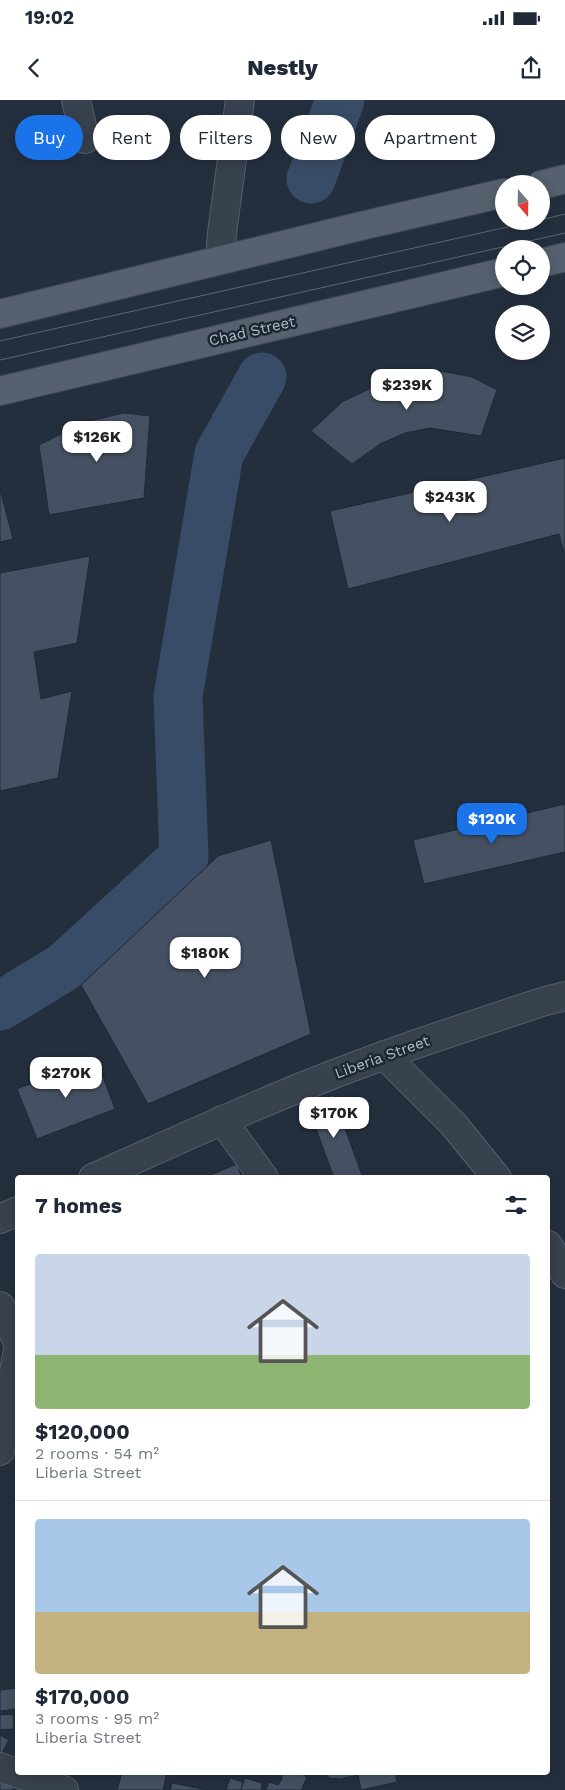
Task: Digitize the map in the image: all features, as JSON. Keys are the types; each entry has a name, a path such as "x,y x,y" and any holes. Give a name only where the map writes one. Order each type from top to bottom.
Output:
{"main road":[{"path":"550,183 565,180"},
{"path":"0,314 220,260 495,196"},
{"path":"550,261 565,257"},
{"name":"Chad Street","path":"0,391 495,274"},
{"path":"0,302 49,303"}],"street":[{"path":"76,100 85,139"},
{"path":"220,260 240,100"},
{"name":"Liberia Street","path":"100,1175 309,1083 384,1055 565,996"},
{"path":"384,1055 454,1125 495,1175"},
{"path":"222,1120 262,1175"},
{"path":"0,1219 15,1212"},
{"path":"550,1248 565,1274"},
{"path":"0,1306 15,1336"},
{"path":"0,1452 15,1366"},
{"path":"0,1767 15,1772"},
{"path":"22,1775 64,1790"}],"building":[{"path":"436,370 472,377 497,390 481,436 430,428 405,433 380,444 352,464 311,431 342,402 390,379"},
{"path":"124,413 150,416 144,498 49,515 39,445 85,422"},
{"path":"565,458 565,556 559,534 348,589 330,511"},
{"path":"0,489 13,539 0,542"},
{"path":"90,556 77,643 34,652 41,699 72,691 58,778 0,791 0,573"},
{"path":"565,804 565,852 424,884 413,840"},
{"path":"271,840 311,1034 148,1104 81,985 218,856"},
{"path":"96,1058 115,1109 37,1139 17,1089"},
{"path":"333,1095 362,1175 333,1175 307,1104"},
{"path":"237,1164 241,1175 210,1175"},
{"path":"15,1688 15,1709 0,1711 0,1690"},
{"path":"13,1714 14,1729 0,1730 0,1715"},
{"path":"0,1735 9,1740 1,1754 0,1754"},
{"path":"121,1775 166,1775 163,1790 117,1790"},
{"path":"282,1775 303,1775 307,1777 301,1790 266,1790 269,1782 278,1785"},
{"path":"328,1775 358,1775 340,1779 328,1778"},
{"path":"358,1775 396,1775 397,1782 361,1790"},
{"path":"230,1778 243,1782 241,1790 226,1790"},
{"path":"245,1778 262,1783 261,1790 241,1790"},
{"path":"0,1781 14,1787 12,1790 0,1790"},
{"path":"172,1783 208,1790 170,1790"}],"waterway":[{"path":"311,179 340,100"},
{"path":"0,1006 64,967 184,857 178,696 219,454 262,377"}],"tram line":[{"path":"550,218 565,214"},
{"path":"0,341 495,230"},
{"path":"0,360 565,233"}]}
